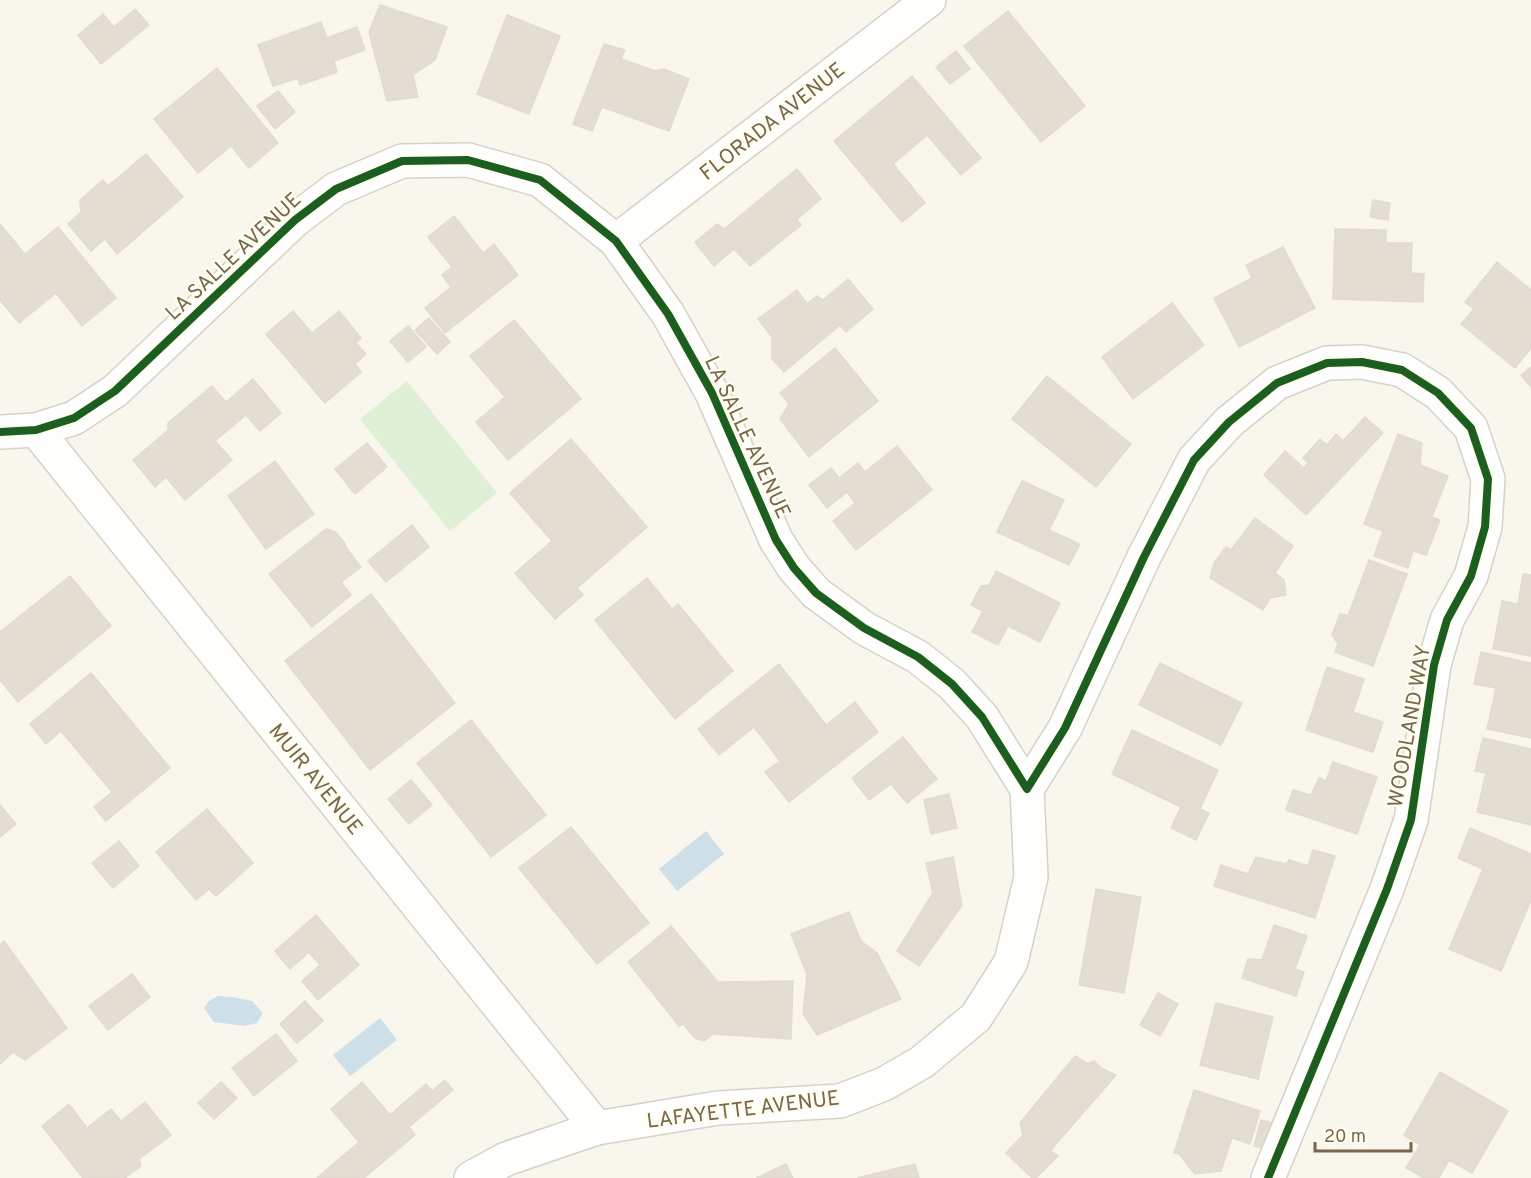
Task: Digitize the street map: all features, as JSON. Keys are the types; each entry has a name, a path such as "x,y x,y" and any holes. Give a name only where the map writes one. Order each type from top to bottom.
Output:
{"street":[{"name":"FLORADA AVENUE","path":"616,241 929,0"},
{"name":"LA SALLE AVENUE","path":"0,432 36,430 74,418 115,391 295,220 336,189 402,161 468,160 540,180 616,241 668,314 712,393 776,540 794,568 816,593 864,628 918,657 952,684 982,717 1027,789"},
{"name":"WOODLAND WAY","path":"1027,789 1065,728 1144,557 1194,460 1229,422 1277,383 1327,363 1362,362 1402,370 1438,393 1471,428 1488,479 1485,527 1471,576 1447,620 1434,665 1411,820 1388,889 1268,1178"},
{"name":"MUIR AVENUE","path":"36,430 597,1128"},
{"name":"LAFAYETTE AVENUE","path":"471,1178 506,1159 597,1128 718,1108 840,1101 884,1084 922,1062 976,1017 1011,962 1031,877 1027,789"}],"green space":[{"path":"407,381 497,493 450,531 360,419"}],"water":[{"path":"706,831 724,854 677,891 659,869"},
{"path":"218,996 252,1001 263,1013 257,1023 244,1026 214,1022 204,1008 209,1001"},
{"path":"380,1018 397,1040 350,1076 333,1055"}],"building":[{"path":"380,5 447,27 435,60 413,75 418,97 387,101 369,32"},
{"path":"135,9 149,25 101,64 78,35 103,14 114,27"},
{"path":"1008,11 1085,106 1041,142 964,46"},
{"path":"507,15 560,36 529,114 477,94"},
{"path":"321,22 327,38 357,27 365,50 334,61 337,72 300,85 298,78 273,86 258,45"},
{"path":"604,44 625,50 621,59 655,71 664,69 689,79 669,131 602,107 592,131 573,124"},
{"path":"956,51 970,69 950,84 936,67"},
{"path":"217,68 278,143 249,168 231,146 198,173 154,119"},
{"path":"912,76 981,158 961,175 927,135 893,164 925,203 902,222 834,141"},
{"path":"278,91 295,112 275,129 257,106"},
{"path":"146,154 183,197 117,254 105,239 91,251 68,224 81,212 80,200 103,180 108,186"},
{"path":"797,169 821,199 797,219 801,225 750,266 734,249 714,266 695,242 717,224 724,229"},
{"path":"1373,200 1390,203 1388,220 1370,217"},
{"path":"454,216 483,253 494,244 518,275 445,333 425,308 451,287 442,275 452,267 428,237"},
{"path":"0,224 25,254 58,227 116,298 82,326 56,293 19,323 0,300"},
{"path":"1335,229 1386,230 1386,243 1412,243 1411,273 1424,274 1423,302 1333,299"},
{"path":"1283,247 1315,308 1239,347 1214,298 1252,278 1246,265"},
{"path":"1497,262 1531,290 1531,348 1515,368 1461,324 1474,309 1465,302"},
{"path":"848,279 873,309 846,332 840,325 784,372 772,359 772,337 758,319 797,290 807,304 817,296 823,300"},
{"path":"1172,303 1204,345 1133,399 1102,357"},
{"path":"293,311 312,333 339,311 361,338 356,343 366,354 355,364 361,372 325,403 266,334"},
{"path":"429,318 450,342 437,354 415,330"},
{"path":"514,320 581,399 508,460 476,422 505,397 470,356"},
{"path":"408,326 426,347 408,362 390,341"},
{"path":"835,348 878,401 809,457 780,419 789,404 780,393"},
{"path":"1531,367 1531,387 1521,375"},
{"path":"1047,376 1131,444 1096,487 1012,419"},
{"path":"253,379 281,413 260,431 246,415 215,441 232,460 185,500 166,477 155,487 133,460 168,430 168,423 212,386 226,402"},
{"path":"1365,417 1383,433 1306,515 1264,475 1285,451 1304,468 1308,463 1303,458 1320,439 1327,445 1336,434 1343,441"},
{"path":"1398,434 1422,443 1420,465 1448,476 1432,517 1440,520 1426,555 1413,551 1408,568 1374,556 1383,531 1364,524"},
{"path":"571,439 647,527 577,588 583,595 555,619 515,573 552,541 510,493"},
{"path":"367,443 387,467 355,494 335,469"},
{"path":"897,446 932,490 856,550 833,521 855,503 847,492 827,508 809,485 831,468 839,478 858,463 865,472"},
{"path":"275,461 314,514 266,549 228,496"},
{"path":"1022,481 1064,500 1049,530 1080,544 1069,565 997,532"},
{"path":"1255,518 1293,546 1275,573 1284,580 1286,595 1270,598 1263,610 1210,578 1214,563 1226,547 1231,550"},
{"path":"412,525 429,547 386,582 368,561"},
{"path":"326,529 335,532 361,567 341,582 351,595 312,627 269,574"},
{"path":"1369,560 1407,574 1373,666 1335,652 1338,644 1332,635 1340,614 1348,616"},
{"path":"996,571 1060,603 1040,642 1008,626 998,645 972,632 983,611 971,605 981,586 989,585"},
{"path":"1523,574 1531,575 1531,656 1493,649 1502,601 1518,604"},
{"path":"70,576 111,626 18,702 0,680 0,632"},
{"path":"647,578 672,609 678,604 733,671 675,719 595,620"},
{"path":"371,594 455,703 370,770 285,661"},
{"path":"1481,652 1531,663 1531,738 1487,729 1496,688 1474,684"},
{"path":"1160,663 1242,703 1221,745 1139,705"},
{"path":"779,664 826,725 855,702 878,732 789,802 765,772 780,761 754,727 719,755 698,729"},
{"path":"1327,667 1364,679 1353,712 1383,722 1373,752 1306,730"},
{"path":"91,673 170,768 106,821 94,807 112,792 61,731 46,744 30,724"},
{"path":"471,720 546,815 491,857 417,763"},
{"path":"1132,730 1218,770 1200,809 1209,813 1196,840 1171,828 1181,807 1112,774"},
{"path":"903,737 937,779 907,803 891,784 869,800 852,778"},
{"path":"1483,738 1531,749 1531,825 1477,812 1486,773 1475,771"},
{"path":"1333,762 1377,777 1357,834 1286,810 1293,790 1311,795 1319,778 1326,781"},
{"path":"411,780 432,805 409,824 388,799"},
{"path":"949,794 957,828 931,834 924,800"},
{"path":"0,805 16,824 0,837"},
{"path":"207,809 253,863 216,896 209,889 196,900 156,852"},
{"path":"571,827 649,923 597,964 519,868"},
{"path":"1470,828 1531,854 1531,900 1501,971 1449,949 1483,869 1458,858"},
{"path":"119,841 139,866 113,888 92,863"},
{"path":"1313,850 1335,856 1315,918 1214,886 1221,865 1248,874 1256,857 1286,864 1289,860 1308,866"},
{"path":"953,857 962,905 919,966 897,951 933,893 926,863"},
{"path":"1096,889 1141,897 1124,993 1079,985"},
{"path":"849,912 861,941 877,953 901,999 817,1035 803,1014 807,974 791,934"},
{"path":"316,915 359,965 318,1000 302,981 320,965 309,952 290,969 275,951"},
{"path":"1274,925 1307,936 1295,969 1304,972 1296,996 1242,978 1248,959 1262,960"},
{"path":"671,926 718,982 793,981 791,1039 713,1034 704,1041 695,1038 683,1024 679,1026 628,962"},
{"path":"4,941 67,1028 25,1060 13,1052 0,1064 0,945"},
{"path":"132,974 150,997 108,1030 89,1006"},
{"path":"1158,993 1178,1004 1160,1036 1140,1025"},
{"path":"305,1001 323,1021 297,1043 280,1024"},
{"path":"1216,1003 1273,1017 1258,1079 1200,1065"},
{"path":"276,1034 297,1061 254,1096 232,1068"},
{"path":"1075,1056 1088,1064 1094,1061 1101,1068 1116,1075 1050,1151 1058,1156 1036,1178 1032,1178 1006,1153 1023,1135 1020,1123"},
{"path":"1440,1072 1508,1111 1472,1173 1449,1160 1439,1178 1424,1178 1406,1168 1420,1145 1404,1135"},
{"path":"445,1080 453,1090 409,1127 415,1135 364,1178 317,1178 359,1142 331,1109 362,1082 390,1115 426,1084 432,1091"},
{"path":"221,1082 237,1098 214,1119 198,1103"},
{"path":"1194,1090 1260,1111 1250,1144 1232,1138 1221,1171 1195,1174 1179,1154 1174,1153"},
{"path":"145,1102 171,1135 139,1159 141,1166 125,1178 83,1178 42,1126 69,1104 87,1128 111,1109 121,1121"},
{"path":"1261,1120 1278,1124 1272,1150 1254,1146"},
{"path":"786,1164 793,1178 756,1178"},
{"path":"915,1164 919,1178 857,1178"}],"cycle path":[{"path":"0,432 36,430 74,418 115,391 295,220 336,189 402,161 468,160 540,180 616,241 668,314 712,393 776,540 794,568 816,593 864,628 918,657 952,684 982,717 1027,789 1065,728 1144,557 1194,460 1229,422 1277,383 1327,363 1362,362 1402,370 1438,393 1471,428 1488,479 1485,527 1471,576 1447,620 1434,665 1411,820 1387,889 1268,1178"}]}
